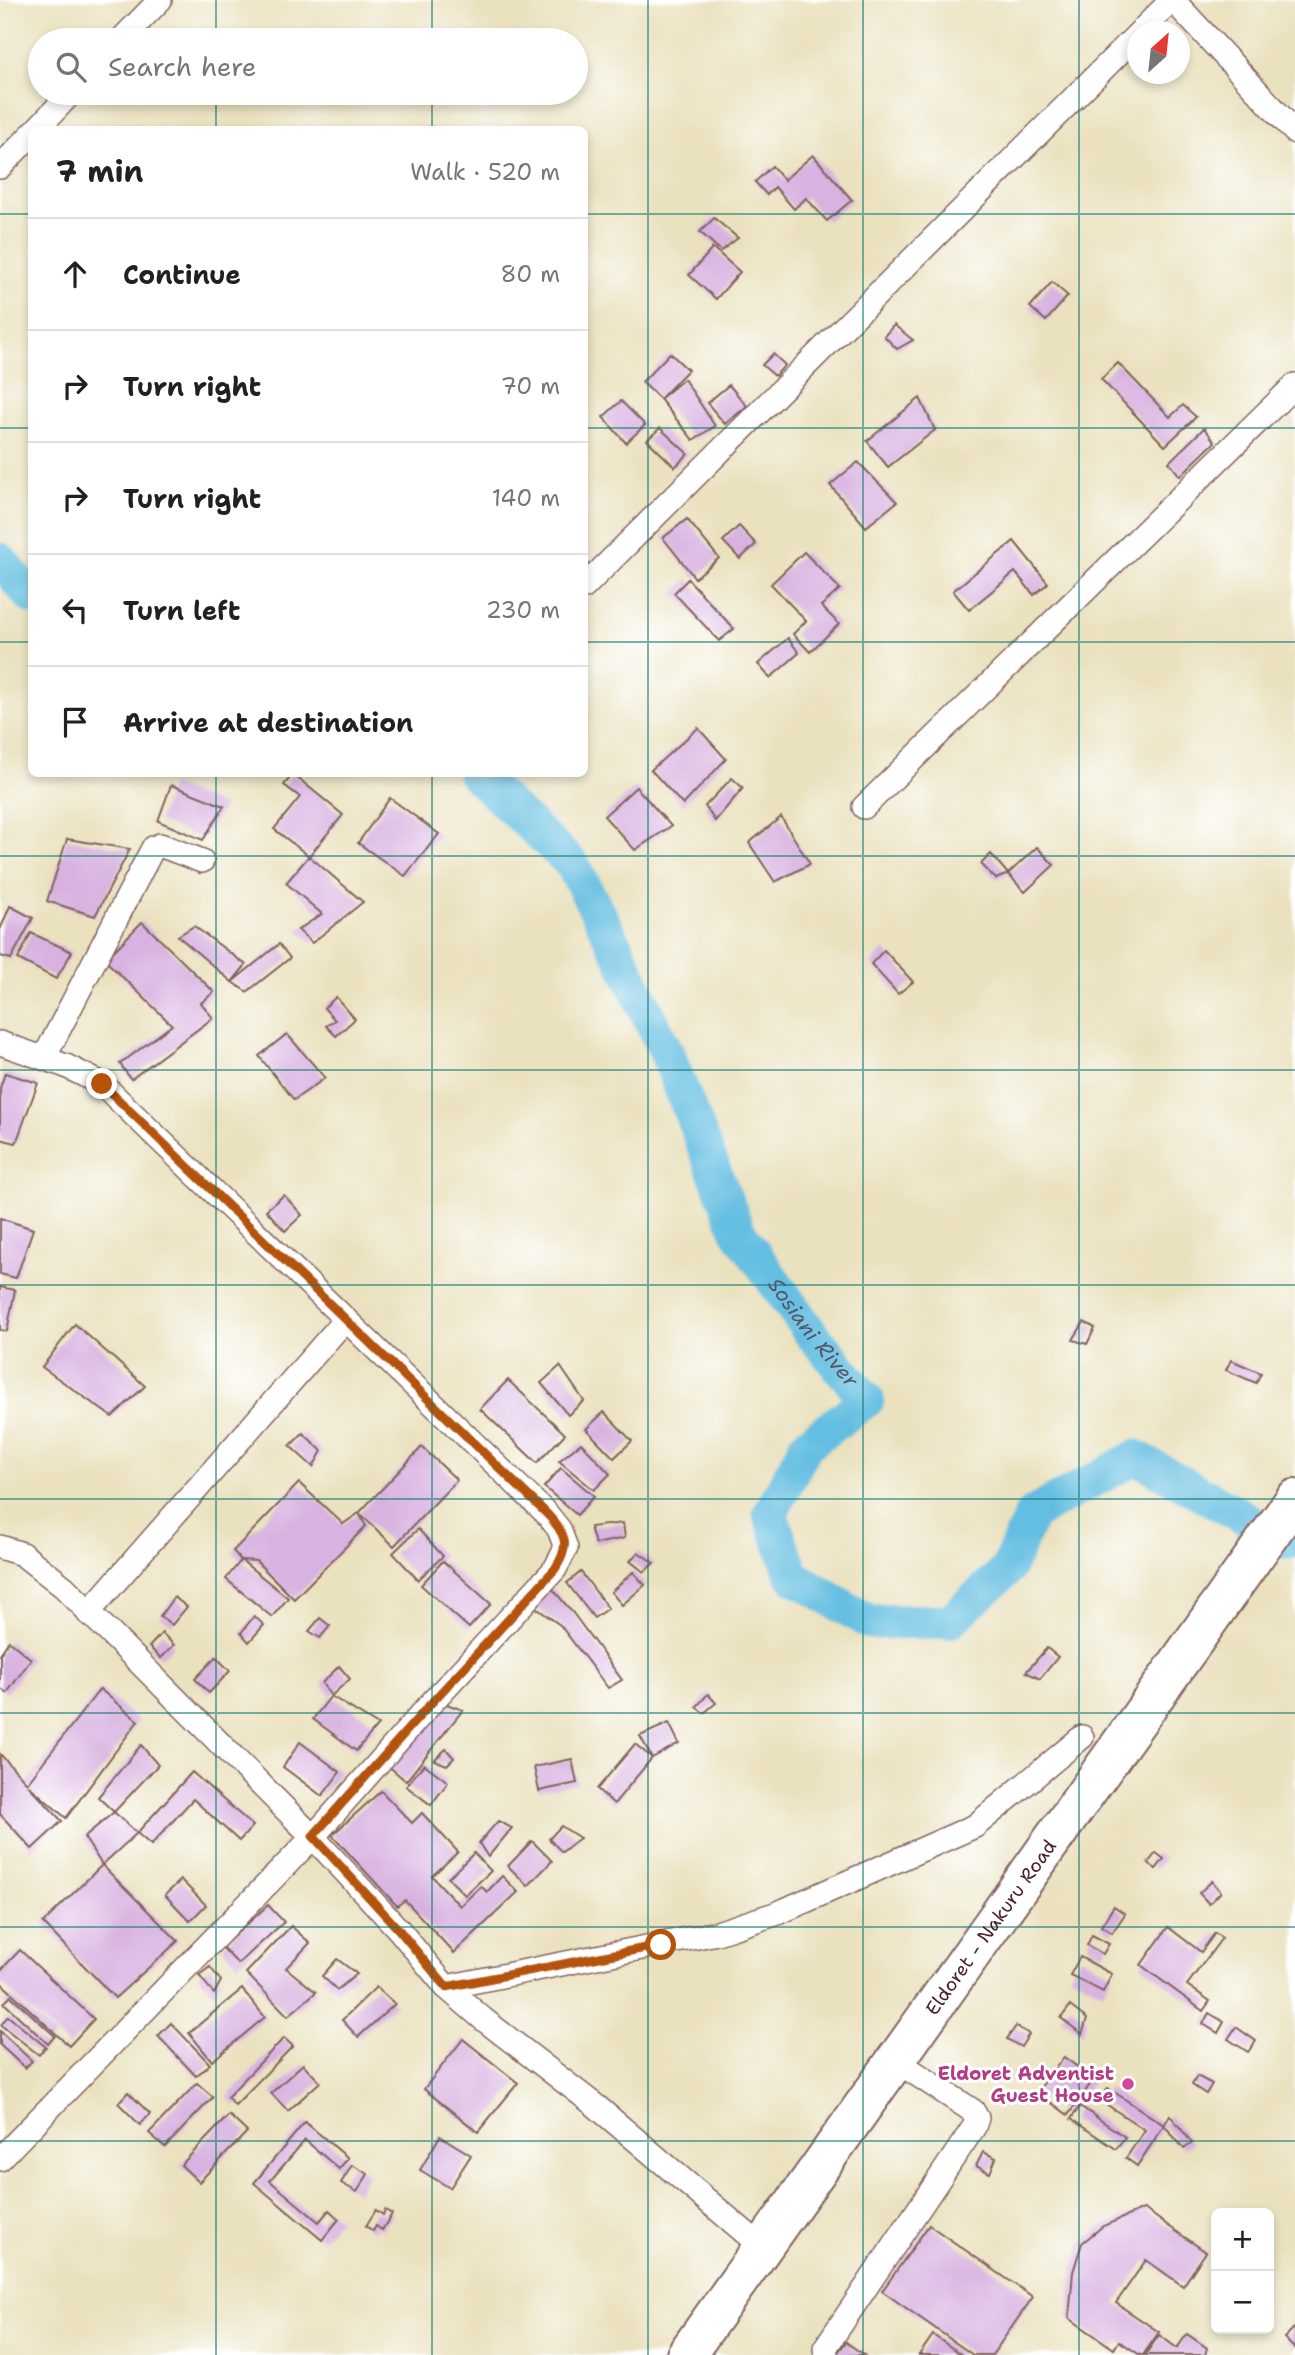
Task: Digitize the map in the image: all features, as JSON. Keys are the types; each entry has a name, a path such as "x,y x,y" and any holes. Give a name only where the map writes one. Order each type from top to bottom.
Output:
{"highway":[{"name":"Eldoret - Nakuru Road","path":"686,2355 1290,1506"}],"street":[{"path":"133,28 160,0"},
{"path":"1151,21 1172,0 1292,124"},
{"path":"588,583 1127,45"},
{"path":"40,126 60,105"},
{"path":"0,167 28,138"},
{"path":"863,807 1295,385"},
{"path":"44,1058 153,849 160,845 202,861"},
{"path":"0,1043 66,1066 102,1084 553,1521 566,1548 555,1569 313,1836 0,2159"},
{"path":"88,1613 345,1320"},
{"path":"0,1547 22,1554 64,1587 313,1836 399,1930 446,1987 483,2020 596,2106 762,2247"},
{"path":"446,1987 717,1933 778,1913 975,1826 1082,1737"},
{"path":"826,2355 825,2348 966,2139 977,2118 972,2110 895,2060"}],"building":[{"path":"813,155 852,200 827,221 806,198 794,209 775,187 767,195 755,182 772,166 784,180"},
{"path":"714,218 738,238 721,251 700,232"},
{"path":"713,248 740,272 716,299 689,275"},
{"path":"1052,282 1068,296 1046,321 1030,307"},
{"path":"894,325 913,340 897,349 884,336"},
{"path":"670,353 688,370 660,399 642,382"},
{"path":"773,354 785,365 775,376 762,365"},
{"path":"1118,363 1170,417 1183,405 1196,417 1165,446 1101,379"},
{"path":"684,379 715,426 693,440 660,399"},
{"path":"729,385 747,406 725,424 707,403"},
{"path":"920,398 935,430 888,467 867,441"},
{"path":"621,401 645,425 626,443 603,417"},
{"path":"660,428 688,454 675,467 647,440"},
{"path":"1204,428 1215,442 1180,476 1169,462"},
{"path":"858,462 897,502 866,527 830,485"},
{"path":"687,519 719,558 695,578 663,538"},
{"path":"739,526 756,544 740,559 723,541"},
{"path":"1014,541 1048,583 1034,595 1015,572 969,610 953,591"},
{"path":"804,552 840,589 821,606 839,624 810,652 793,634 806,621 771,584"},
{"path":"688,579 734,629 719,641 674,593"},
{"path":"788,638 799,653 770,678 758,664"},
{"path":"698,728 726,759 683,805 651,770"},
{"path":"291,777 297,777 343,815 309,856 274,829 300,797 284,785"},
{"path":"732,778 743,788 715,821 705,806"},
{"path":"171,785 224,806 203,840 158,821"},
{"path":"636,787 671,826 635,850 604,816"},
{"path":"390,798 439,834 405,876 358,843"},
{"path":"781,817 810,864 775,882 749,843"},
{"path":"67,839 130,849 95,916 47,901"},
{"path":"1037,847 1054,865 1025,892 1008,874"},
{"path":"991,854 1008,874 996,879 981,864"},
{"path":"309,856 363,902 312,943 298,930 322,914 286,883"},
{"path":"10,906 33,918 11,959 0,956 0,930"},
{"path":"142,922 214,992 201,1003 213,1018 131,1079 120,1064 172,1025 105,960"},
{"path":"194,926 246,965 232,982 178,936"},
{"path":"31,933 72,952 56,979 18,959"},
{"path":"279,944 290,958 247,992 232,982"},
{"path":"884,950 913,982 898,994 871,964"},
{"path":"336,997 355,1019 336,1036 326,1026 335,1020 324,1008"},
{"path":"287,1034 325,1078 294,1100 259,1056"},
{"path":"5,1073 38,1083 16,1143 0,1139 0,1088"},
{"path":"284,1195 302,1215 285,1231 266,1210"},
{"path":"0,1218 33,1229 16,1278 0,1274"},
{"path":"0,1287 15,1290 7,1331 0,1330"},
{"path":"1084,1322 1095,1328 1087,1344 1073,1340"},
{"path":"75,1324 145,1386 112,1417 42,1367"},
{"path":"1231,1360 1261,1373 1256,1383 1226,1370"},
{"path":"560,1366 584,1401 568,1415 541,1383"},
{"path":"508,1380 565,1434 537,1463 480,1409"},
{"path":"604,1412 632,1441 614,1458 586,1429"},
{"path":"303,1433 322,1451 313,1467 290,1446"},
{"path":"581,1443 610,1474 594,1490 559,1461"},
{"path":"422,1447 457,1480 394,1546 359,1513"},
{"path":"561,1468 594,1496 577,1515 544,1487"},
{"path":"299,1483 343,1524 359,1513 366,1526 294,1599 256,1561 241,1560 233,1551"},
{"path":"623,1523 625,1538 595,1544 590,1527"},
{"path":"418,1529 443,1556 418,1580 393,1553"},
{"path":"638,1552 654,1563 644,1572 630,1561"},
{"path":"241,1560 288,1598 272,1617 226,1579"},
{"path":"443,1561 491,1604 469,1628 421,1585"},
{"path":"581,1572 608,1608 594,1618 567,1583"},
{"path":"633,1572 645,1585 622,1605 611,1592"},
{"path":"551,1587 622,1680 608,1688 560,1625 535,1607"},
{"path":"174,1597 187,1607 172,1625 160,1616"},
{"path":"254,1616 264,1625 249,1642 241,1633"},
{"path":"320,1618 330,1626 320,1638 309,1631"},
{"path":"162,1633 174,1645 161,1658 149,1647"},
{"path":"9,1641 31,1659 7,1693 0,1688 0,1654"},
{"path":"1047,1648 1058,1657 1040,1679 1026,1672"},
{"path":"216,1657 230,1671 209,1693 195,1679"},
{"path":"339,1666 350,1679 331,1696 322,1683"},
{"path":"100,1689 138,1721 66,1818 28,1785 62,1821 32,1849 0,1814 0,1754 27,1783"},
{"path":"708,1694 716,1703 704,1713 696,1707"},
{"path":"331,1696 378,1725 356,1751 313,1719"},
{"path":"441,1702 463,1710 406,1781 386,1764"},
{"path":"669,1723 679,1743 652,1758 640,1736"},
{"path":"300,1742 340,1772 322,1796 283,1767"},
{"path":"635,1744 652,1758 614,1804 597,1789"},
{"path":"141,1745 158,1765 114,1812 98,1797"},
{"path":"446,1749 454,1758 447,1765 434,1760"},
{"path":"572,1759 577,1783 539,1791 534,1767"},
{"path":"424,1764 448,1782 431,1805 406,1786"},
{"path":"192,1772 253,1826 239,1841 193,1799 151,1845 137,1833"},
{"path":"381,1791 412,1823 422,1813 458,1852 432,1876 460,1906 481,1886 487,1892 502,1876 518,1892 454,1953 405,1900 397,1906 332,1835"},
{"path":"114,1812 137,1833 102,1865 84,1837"},
{"path":"498,1821 512,1828 488,1857 479,1843"},
{"path":"561,1826 580,1838 562,1852 549,1839"},
{"path":"532,1841 552,1861 528,1886 508,1866"},
{"path":"474,1853 491,1871 465,1895 448,1878"},
{"path":"1156,1853 1164,1859 1156,1869 1148,1863"},
{"path":"102,1865 178,1941 115,1998 43,1923"},
{"path":"181,1880 206,1905 190,1921 165,1895"},
{"path":"1212,1881 1221,1892 1209,1904 1199,1893"},
{"path":"268,1905 284,1922 238,1964 222,1947"},
{"path":"1114,1906 1125,1914 1112,1933 1101,1926"},
{"path":"291,1926 310,1943 286,1968 316,1992 288,2016 246,1973"},
{"path":"1168,1927 1201,1952 1215,1933 1222,1938 1187,1985 1210,2001 1203,2011 1141,1965"},
{"path":"1092,1935 1109,1944 1103,1954 1087,1945"},
{"path":"20,1950 94,2019 69,2046 0,1982 0,1971"},
{"path":"1080,1957 1112,1974 1103,1992 1070,1975"},
{"path":"337,1959 357,1974 337,1990 322,1976"},
{"path":"210,1967 221,1981 214,1994 199,1975"},
{"path":"376,1987 395,2004 358,2037 342,2020"},
{"path":"242,1989 265,2017 212,2061 189,2033"},
{"path":"11,1996 55,2036 48,2044 4,2003"},
{"path":"1070,2006 1087,2019 1082,2034 1061,2018"},
{"path":"1209,2013 1224,2022 1218,2033 1203,2024"},
{"path":"8,2016 46,2047 39,2055 1,2025"},
{"path":"171,2023 210,2064 196,2076 158,2036"},
{"path":"1016,2026 1029,2034 1021,2047 1007,2039"},
{"path":"1236,2027 1256,2041 1248,2052 1228,2039"},
{"path":"0,2031 32,2061 25,2068 0,2045"},
{"path":"284,2038 293,2046 235,2105 227,2097"},
{"path":"463,2039 518,2083 478,2132 424,2089"},
{"path":"1064,2057 1094,2079 1068,2115 1037,2092"},
{"path":"303,2064 320,2082 288,2111 271,2093"},
{"path":"1197,2076 1212,2084 1206,2094 1192,2085"},
{"path":"197,2083 213,2097 165,2147 149,2133"},
{"path":"1108,2088 1164,2125 1137,2166 1126,2158 1145,2130 1100,2100"},
{"path":"128,2092 150,2114 140,2125 118,2103"},
{"path":"1080,2106 1125,2137 1116,2149 1071,2119"},
{"path":"229,2115 247,2132 199,2182 181,2165"},
{"path":"1170,2115 1192,2143 1184,2149 1164,2125"},
{"path":"305,2122 348,2158 339,2169 305,2140 270,2181 319,2222 329,2210 339,2219 322,2240 254,2183"},
{"path":"440,2136 471,2155 450,2188 420,2170"},
{"path":"983,2152 996,2158 990,2173 976,2166"},
{"path":"352,2165 368,2174 357,2192 341,2183"},
{"path":"1144,2209 1206,2252 1183,2286 1146,2260 1116,2303 1159,2332 1143,2355 1140,2355 1119,2341 1114,2349 1069,2318 1073,2272 1082,2243 1103,2226"},
{"path":"376,2210 383,2215 385,2210 392,2214 382,2230 376,2226 373,2231 366,2226"},
{"path":"929,2225 1033,2297 992,2355 973,2355 882,2291"},
{"path":"1295,2329 1295,2349 1284,2338"},
{"path":"1187,2334 1207,2348 1205,2355 1145,2355 1159,2335 1177,2348"},
{"path":"933,2335 962,2355 919,2355"},
{"path":"846,2342 864,2355 836,2355"}],"waterway":[{"name":"Sosiani River","path":"0,560 28,592"},
{"name":"Sosiani River","path":"478,777 572,864 619,953 669,1058 738,1231 810,1332 867,1400 806,1445 770,1514 793,1576 869,1622 950,1621 1007,1570 1032,1514 1136,1457 1288,1542 1295,1539"}],"place":[{"name":"Eldoret Adventist Guest House","path":"1128,2084"}],"route":[{"path":"102,1084 547,1514 564,1540 566,1548 555,1569 313,1836 399,1930 446,1987 661,1945"}]}
